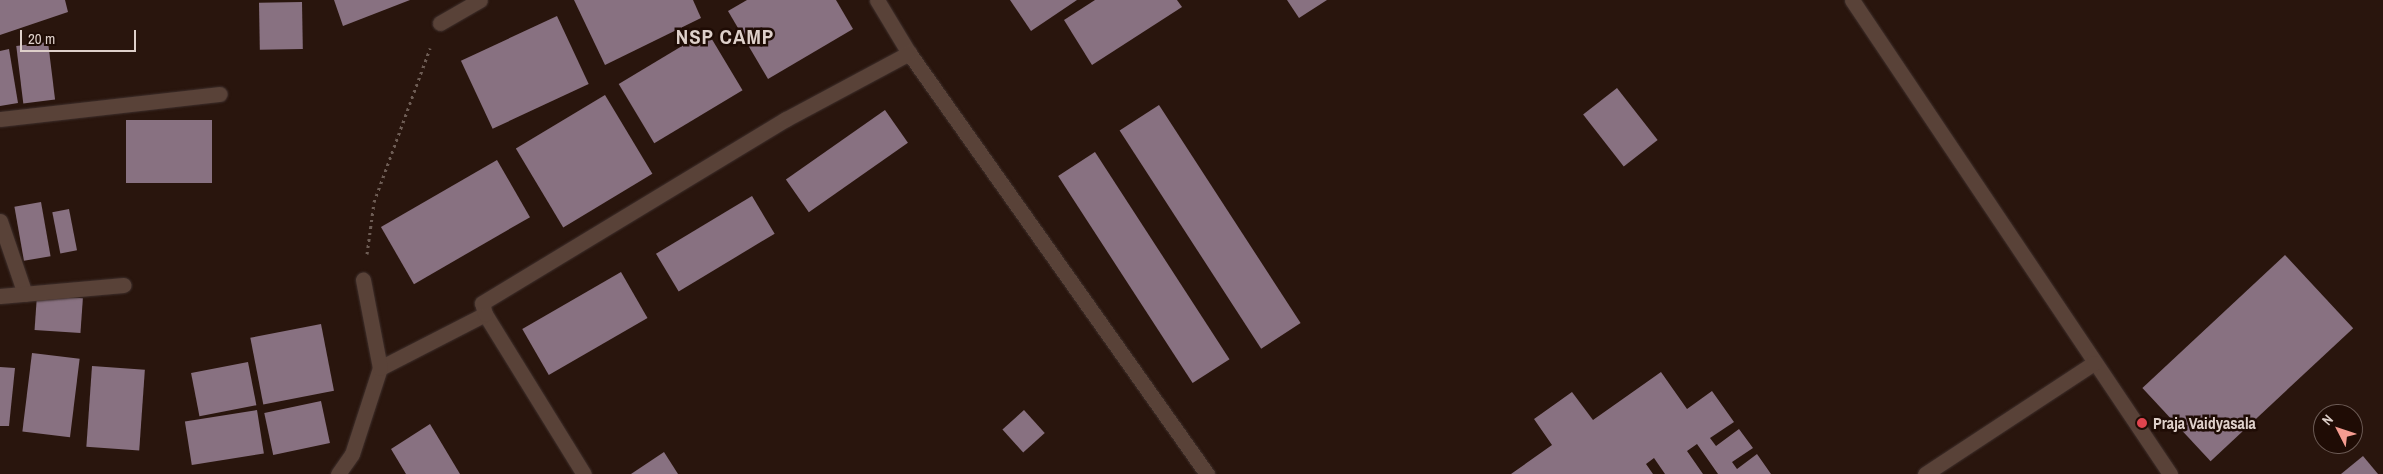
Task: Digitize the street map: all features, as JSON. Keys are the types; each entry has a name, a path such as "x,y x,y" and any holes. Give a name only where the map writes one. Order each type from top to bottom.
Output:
{"street":[{"path":"440,23 480,0"},
{"path":"877,0 909,54 1208,474"},
{"path":"1852,0 2170,474"},
{"path":"584,474 485,314 482,303 786,119 909,54"},
{"path":"0,119 220,94"},
{"path":"0,221 25,294"},
{"path":"338,474 352,454 380,368 364,280"},
{"path":"0,296 124,285"},
{"path":"380,368 485,314"},
{"path":"1925,474 2094,363"}],"path":[{"path":"364,280 374,202 440,23"}],"building":[{"path":"0,0 65,0 68,12 0,35"},
{"path":"334,0 410,0 343,26"},
{"path":"574,0 693,0 701,18 605,65"},
{"path":"747,0 836,0 853,29 768,79 728,11"},
{"path":"1010,0 1077,0 1031,31"},
{"path":"1095,0 1177,0 1182,7 1092,65 1064,20"},
{"path":"1287,0 1327,0 1299,18"},
{"path":"302,2 303,49 260,50 259,3"},
{"path":"557,16 589,84 493,129 461,61"},
{"path":"707,31 743,90 654,143 619,84"},
{"path":"48,42 55,100 23,103 16,46"},
{"path":"9,49 18,103 0,106 0,51"},
{"path":"1617,88 1658,140 1624,166 1583,114"},
{"path":"605,95 652,174 563,227 516,149"},
{"path":"1159,105 1301,323 1261,349 1120,131"},
{"path":"885,110 908,143 809,212 786,179"},
{"path":"126,120 212,120 212,183 126,183"},
{"path":"1095,152 1230,359 1193,383 1058,176"},
{"path":"497,160 530,217 414,284 381,227"},
{"path":"752,196 775,234 679,291 656,254"},
{"path":"41,202 51,256 24,261 14,207"},
{"path":"69,209 77,250 60,253 52,212"},
{"path":"2285,255 2353,328 2211,461 2142,388"},
{"path":"621,272 648,318 549,375 522,329"},
{"path":"37,295 83,298 80,333 35,330"},
{"path":"321,324 334,391 263,404 250,338"},
{"path":"32,353 80,359 70,437 22,431"},
{"path":"248,362 256,405 199,416 191,373"},
{"path":"92,366 145,370 139,450 86,447"},
{"path":"0,367 15,368 9,426 0,426"},
{"path":"1661,372 1687,409 1712,391 1734,422 1710,438 1716,446 1739,429 1753,448 1732,462 1737,469 1757,454 1771,474 1718,474 1697,444 1687,451 1703,474 1665,474 1654,458 1646,464 1653,474 1511,474 1552,445 1534,419 1572,392 1593,420"},
{"path":"321,401 330,443 273,455 264,413"},
{"path":"257,410 264,453 192,465 185,421"},
{"path":"1024,410 1045,433 1023,452 1002,429"},
{"path":"430,424 460,474 406,474 391,449"},
{"path":"664,452 678,474 631,474"},
{"path":"2363,456 2378,474 2341,474"}],"place":[{"name":"Praja Vaidyasala","path":"2142,423"}],"district":[{"name":"NSP CAMP","path":"725,37"}]}
